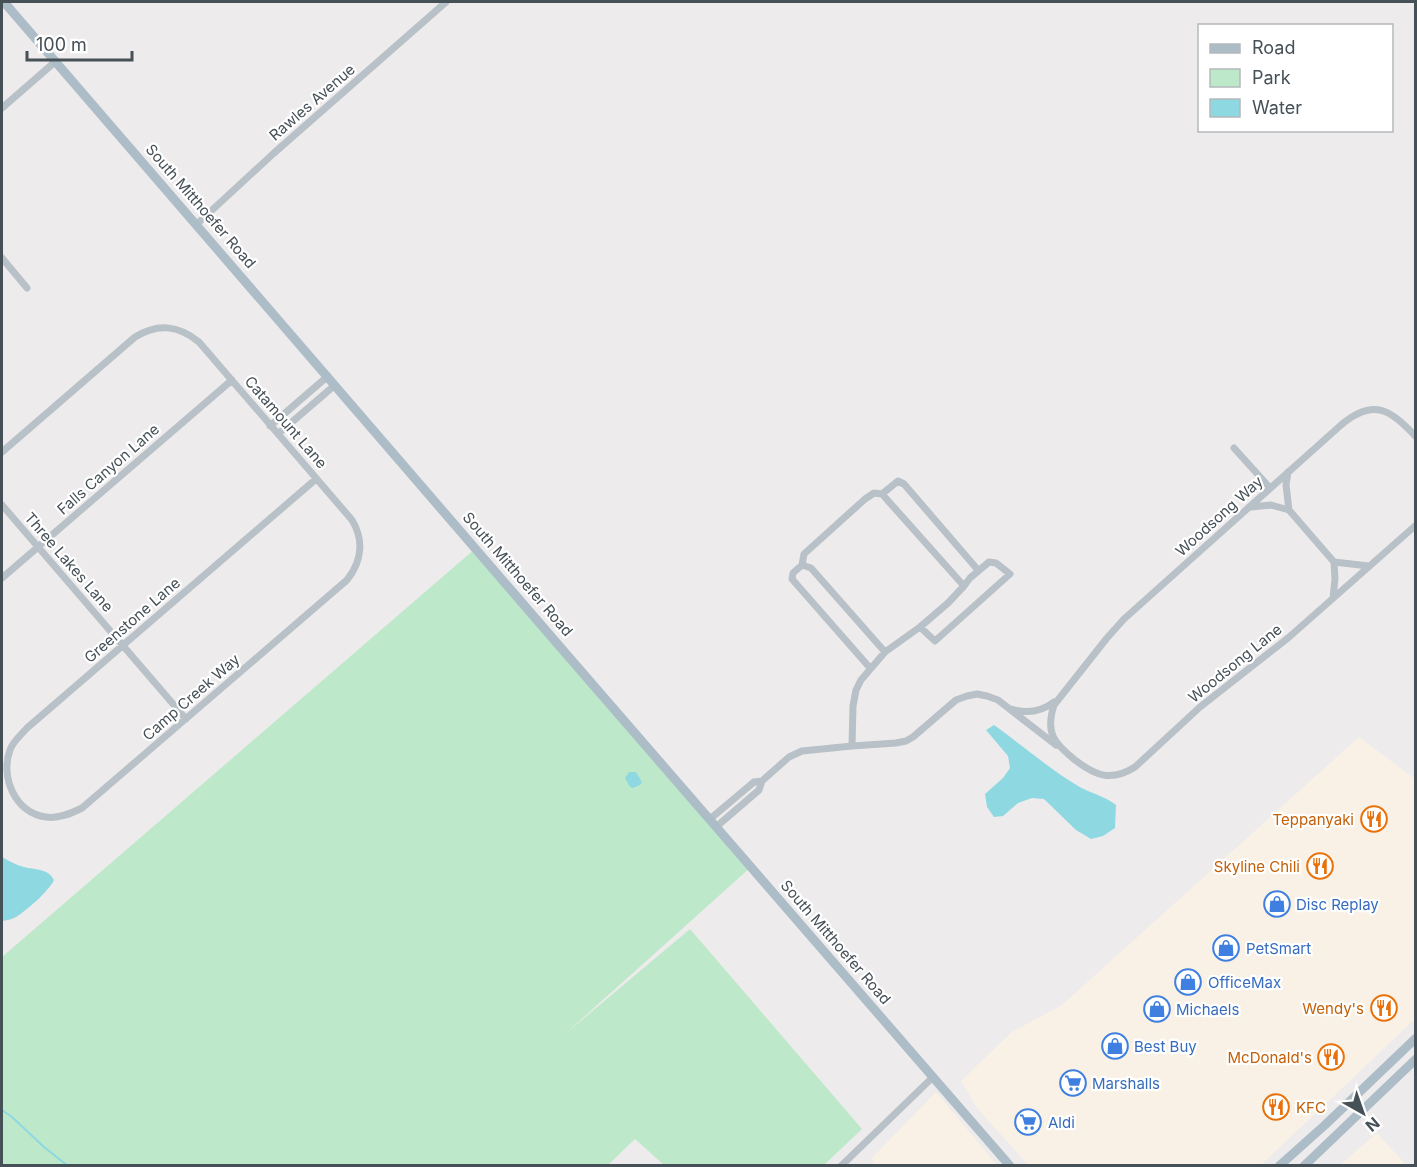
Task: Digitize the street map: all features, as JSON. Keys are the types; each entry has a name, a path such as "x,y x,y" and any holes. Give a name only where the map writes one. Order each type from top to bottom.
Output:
{"main road":[{"name":"South Mitthoefer Road","path":"4,2 1011,1166"},
{"path":"1280,1166 1416,1038"},
{"path":"1304,1166 1416,1059"}],"street":[{"name":"Rawles Avenue","path":"197,224 446,2"},
{"path":"2,108 56,61"},
{"path":"2,258 27,288"},
{"name":"Catamount Lane","path":"2,452 135,337 157,328 182,331 199,342 356,526 360,551"},
{"path":"270,426 328,376"},
{"name":"Falls Canyon Lane","path":"2,579 232,380"},
{"path":"278,434 335,385"},
{"name":"Woodsong Way","path":"713,823 759,790 762,781 789,757 802,751 897,744 906,741 952,702 967,696 982,695 1006,707 1025,712 1046,708 1057,699 1116,627 1350,418 1362,411 1390,412 1416,437"},
{"path":"1234,448 1270,488"},
{"path":"1288,472 1289,510 1334,562 1333,598"},
{"name":"Greenstone Lane","path":"17,801 9,788 5,771 8,755 14,742 27,728 316,479"},
{"path":"882,494 898,481 904,484 978,570"},
{"path":"870,668 792,579 793,573 802,565 804,554 865,500 874,493 882,494 964,586"},
{"name":"Three Lakes Lane","path":"2,505 186,718"},
{"path":"1251,507 1261,505 1289,510"},
{"name":"Woodsong Lane","path":"1006,707 1087,769 1097,774 1115,775 1127,771 1200,707 1283,642 1416,525"},
{"name":"Camp Creek Way","path":"17,801 30,811 46,817 63,816 82,808 347,580 356,567 360,551"},
{"path":"852,746 853,706 856,690 870,668 885,652 948,603 978,570 989,562 996,563 1010,574 934,641 920,627"},
{"path":"1334,562 1369,566"},
{"path":"802,565 811,568 885,652"},
{"name":"Woodsong Lane","path":"1057,699 1051,713 1050,726 1053,737 1061,748"},
{"path":"841,1166 933,1077"}],"shaded area":[{"path":"1359,737 1415,779 1415,1019 1261,1165 1028,1165 977,1108 961,1081 1012,1032 1062,1005"},
{"path":"936,1092 997,1165 874,1165 872,1158"},
{"path":"1377,1133 1406,1165 1340,1165"}],"green space":[{"path":"476,548 751,867 565,1034 690,929 862,1129 823,1166 664,1165 635,1139 607,1166 2,1165 2,957"}],"water":[{"path":"994,725 1067,779 1116,805 1115,828 1103,836 1091,839 1076,830 1044,799 1032,798 1018,803 1003,816 994,817 987,807 985,794 1003,778 1010,768 1008,756 986,730"},
{"path":"629,772 636,772 642,782 640,785 630,787 625,778"},
{"path":"2,857 21,866 45,871 54,880 25,910 14,918 2,921"}],"waterway":[{"path":"2,1110 68,1166"}],"place":[{"name":"Teppanyaki","path":"1374,819"},
{"name":"Skyline Chili","path":"1320,866"},
{"name":"Disc Replay","path":"1277,904"},
{"name":"PetSmart","path":"1226,948"},
{"name":"OfficeMax","path":"1188,982"},
{"name":"Wendy's","path":"1384,1008"},
{"name":"Michaels","path":"1157,1009"},
{"name":"Best Buy","path":"1115,1046"},
{"name":"McDonald's","path":"1331,1057"},
{"name":"Marshalls","path":"1073,1083"},
{"name":"KFC","path":"1276,1107"},
{"name":"Aldi","path":"1028,1122"}]}
